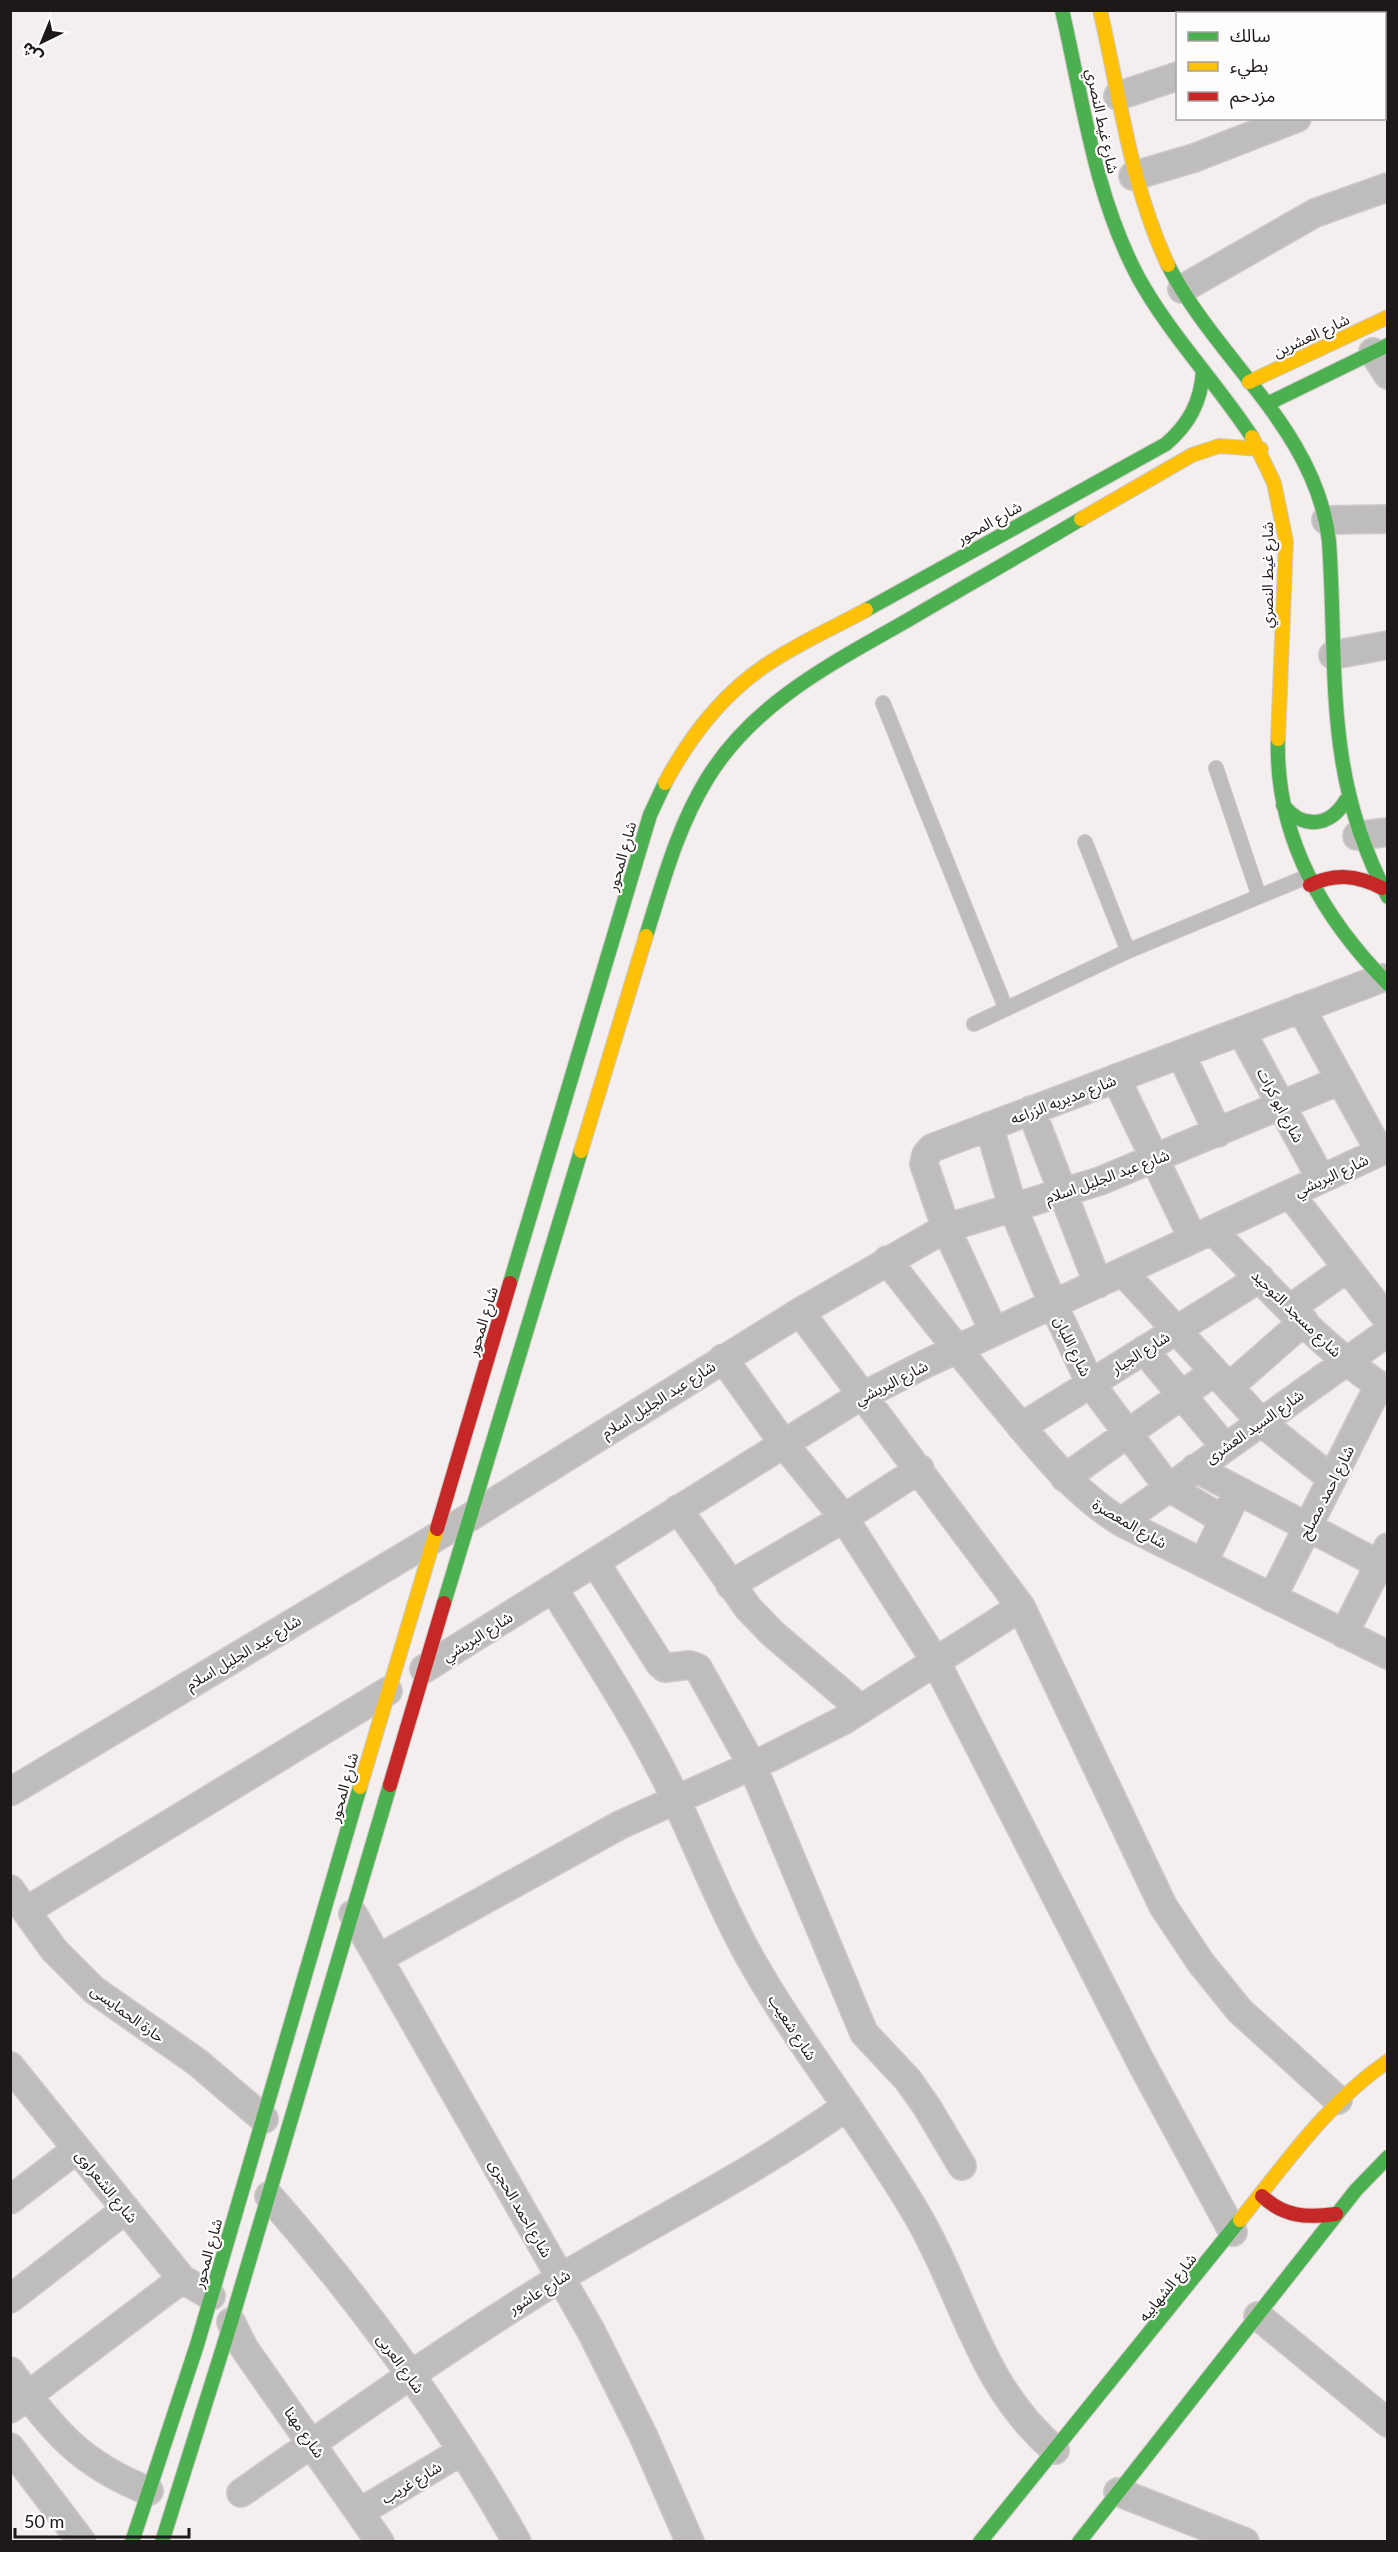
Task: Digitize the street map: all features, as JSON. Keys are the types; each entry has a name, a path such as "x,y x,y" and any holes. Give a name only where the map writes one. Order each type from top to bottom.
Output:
{"main road":[{"name":"شارع غيط النصري","path":"1100,12 1133,176 1149,223 1182,289 1207,328 1266,404 1305,461 1326,520 1337,748 1346,800 1357,836 1385,892"},
{"name":"شارع غيط النصري","path":"1064,13 1088,142 1113,224 1152,301 1261,449 1279,494 1286,542 1278,762 1283,805 1290,833 1308,881 1335,926 1385,981"},
{"name":"شارع العشرين","path":"1249,382 1388,318"},
{"path":"1266,404 1380,348"},
{"name":"شارع المحور","path":"132,2541 197,2345 320,1931 388,1691 650,815 678,757 717,707 765,665 1166,444 1187,425 1195,412 1202,392 1203,370"},
{"path":"162,2541 231,2322 350,1926 424,1669 670,857 691,803 722,754 762,711 809,677 1180,462 1219,446 1261,449"},
{"path":"1283,805 1292,817 1313,824 1334,818 1346,800"},
{"path":"1308,881 1346,876 1365,879 1385,892"},
{"path":"320,1931 350,1926"},
{"name":"شارع الشهابيه","path":"980,2541 1338,2100 1363,2078 1388,2061"},
{"path":"1079,2541 1336,2214 1388,2157"},
{"path":"1262,2196 1275,2208 1292,2215 1336,2214"},
{"path":"197,2345 221,2353"}],"street":[{"path":"1118,96 1176,77"},
{"path":"1133,176 1194,158 1292,120"},
{"path":"1182,289 1315,213 1388,187"},
{"path":"1380,348 1388,375"},
{"path":"1326,520 1388,519"},
{"path":"1333,655 1388,645"},
{"path":"1357,836 1388,832"},
{"name":"شارع مديريه الزراعه","path":"994,1332 946,1228 924,1164 926,1155 936,1146 1301,1008 1385,981"},
{"path":"1301,1008 1384,1150"},
{"name":"شارع ابو كرات","path":"1241,1031 1321,1179"},
{"path":"1181,1054 1218,1133"},
{"path":"1116,1078 1155,1159 1202,1235"},
{"name":"شارع عبد الجليل اسلام","path":"10,1792 434,1539 723,1358 886,1260 946,1228 1063,1194 1155,1159 1341,1080"},
{"path":"1031,1110 1098,1284"},
{"name":"شارع اللبان","path":"989,1126 1013,1208 1053,1304 1090,1383 1168,1487 1224,1520"},
{"name":"شارع البريشي","path":"424,1669 783,1443 863,1396 957,1349 1384,1150"},
{"path":"1290,1194 1347,1268 1379,1294 1388,1320"},
{"name":"شارع مسجد التوحيد","path":"1202,1235 1260,1278 1347,1360 1383,1388"},
{"name":"شارع المعصرة","path":"886,1260 1021,1427 1065,1478 1091,1502 1121,1522 1388,1655"},
{"path":"1065,1478 1182,1395 1221,1380 1297,1315 1347,1268"},
{"path":"1123,1272 1260,1422 1332,1479"},
{"name":"شارع الجيار","path":"1021,1427 1260,1278"},
{"path":"800,1312 920,1468 1021,1607 1163,1906 1201,1963 1240,2011 1338,2100"},
{"name":"شارع السيد العشرى","path":"1121,1522 1388,1332"},
{"path":"1144,1350 1225,1447"},
{"path":"723,1358 783,1443 844,1518 936,1662 1143,2066 1233,2232"},
{"name":"شارع احمد مصلح","path":"1272,1598 1332,1479 1383,1388"},
{"path":"730,1585 844,1518 920,1468"},
{"path":"1195,1468 1308,1527 1384,1560 1344,1634"},
{"path":"1203,1563 1238,1491"},
{"path":"678,1509 730,1585 772,1633 861,1710"},
{"path":"595,1562 660,1664 665,1668 690,1665 698,1668 752,1765 864,2033 908,2080 962,2166"},
{"name":"شارع شعيب","path":"553,1588 630,1712 676,1799 709,1880 751,1959 894,2177 930,2237 998,2386 1024,2420 1055,2450"},
{"path":"379,1958 576,1848 752,1765 861,1710 1021,1607"},
{"path":"26,1911 388,1691"},
{"name":"حارة الحمايسى","path":"10,1889 54,1950 94,1990 204,2068 264,2119"},
{"name":"شارع احمد الحجرى","path":"350,1926 379,1958 562,2277 638,2425 690,2541"},
{"name":"شارع الشعراوى","path":"15,2082 77,2148 182,2279 211,2296"},
{"name":"شارع عاشور","path":"241,2493 410,2374 562,2277 759,2164 847,2106"},
{"path":"10,2200 77,2148"},
{"name":"شارع العربى","path":"269,2196 338,2278 410,2374 462,2451 517,2541"},
{"path":"10,2299 126,2209"},
{"path":"19,2402 182,2279"},
{"path":"1258,2316 1388,2423"},
{"name":"شارع مهنا","path":"231,2322 244,2348 380,2541"},
{"path":"10,2372 19,2402 83,2456 110,2475 149,2491"},
{"path":"10,2447 82,2541"},
{"name":"شارع غريب","path":"360,2512 462,2451"},
{"path":"1118,2492 1245,2541"}],"lane":[{"path":"883,703 1006,1009"},
{"path":"1216,768 1259,896"},
{"path":"1085,842 1128,951"},
{"path":"974,1024 1128,951 1259,896 1308,881"}],"traffic: fast":[{"path":"1062,10 1091,146 1100,180 1123,245 1138,277 1164,319 1252,437"},
{"path":"1168,265 1188,300 1285,430 1305,464 1320,501 1329,541 1334,679 1343,766 1367,852 1388,897"},
{"path":"1267,404 1388,345"},
{"path":"866,610 1166,444 1181,429 1192,412 1200,393 1203,371"},
{"path":"646,936 672,856 696,798 726,752 748,728 771,706 824,669 1081,519"},
{"path":"1278,739 1279,775 1285,809 1294,841 1307,873 1323,903 1343,931 1388,984"},
{"path":"510,1283 650,815 665,783"},
{"path":"1283,805 1299,819 1316,822 1332,816 1346,800"},
{"path":"444,1603 581,1151"},
{"path":"162,2542 231,2322 390,1785"},
{"path":"132,2542 197,2345 360,1787"},
{"path":"1079,2542 1356,2190 1388,2157"},
{"path":"980,2542 1240,2220"}],"traffic: slow":[{"path":"1100,10 1135,171 1144,203 1168,265"},
{"path":"1249,382 1388,317"},
{"path":"1252,437 1274,483 1286,541 1278,739"},
{"path":"1081,519 1192,455 1219,446 1261,449"},
{"path":"665,783 696,734 735,689 790,650 866,610"},
{"path":"581,1151 646,936"},
{"path":"360,1787 437,1529"},
{"path":"1240,2220 1326,2115 1388,2061"}],"traffic: jam":[{"path":"1310,885 1319,881 1346,877 1364,880 1382,888"},
{"path":"437,1529 510,1283"},
{"path":"390,1785 444,1603"},
{"path":"1262,2196 1287,2212 1306,2216 1336,2214"}]}
